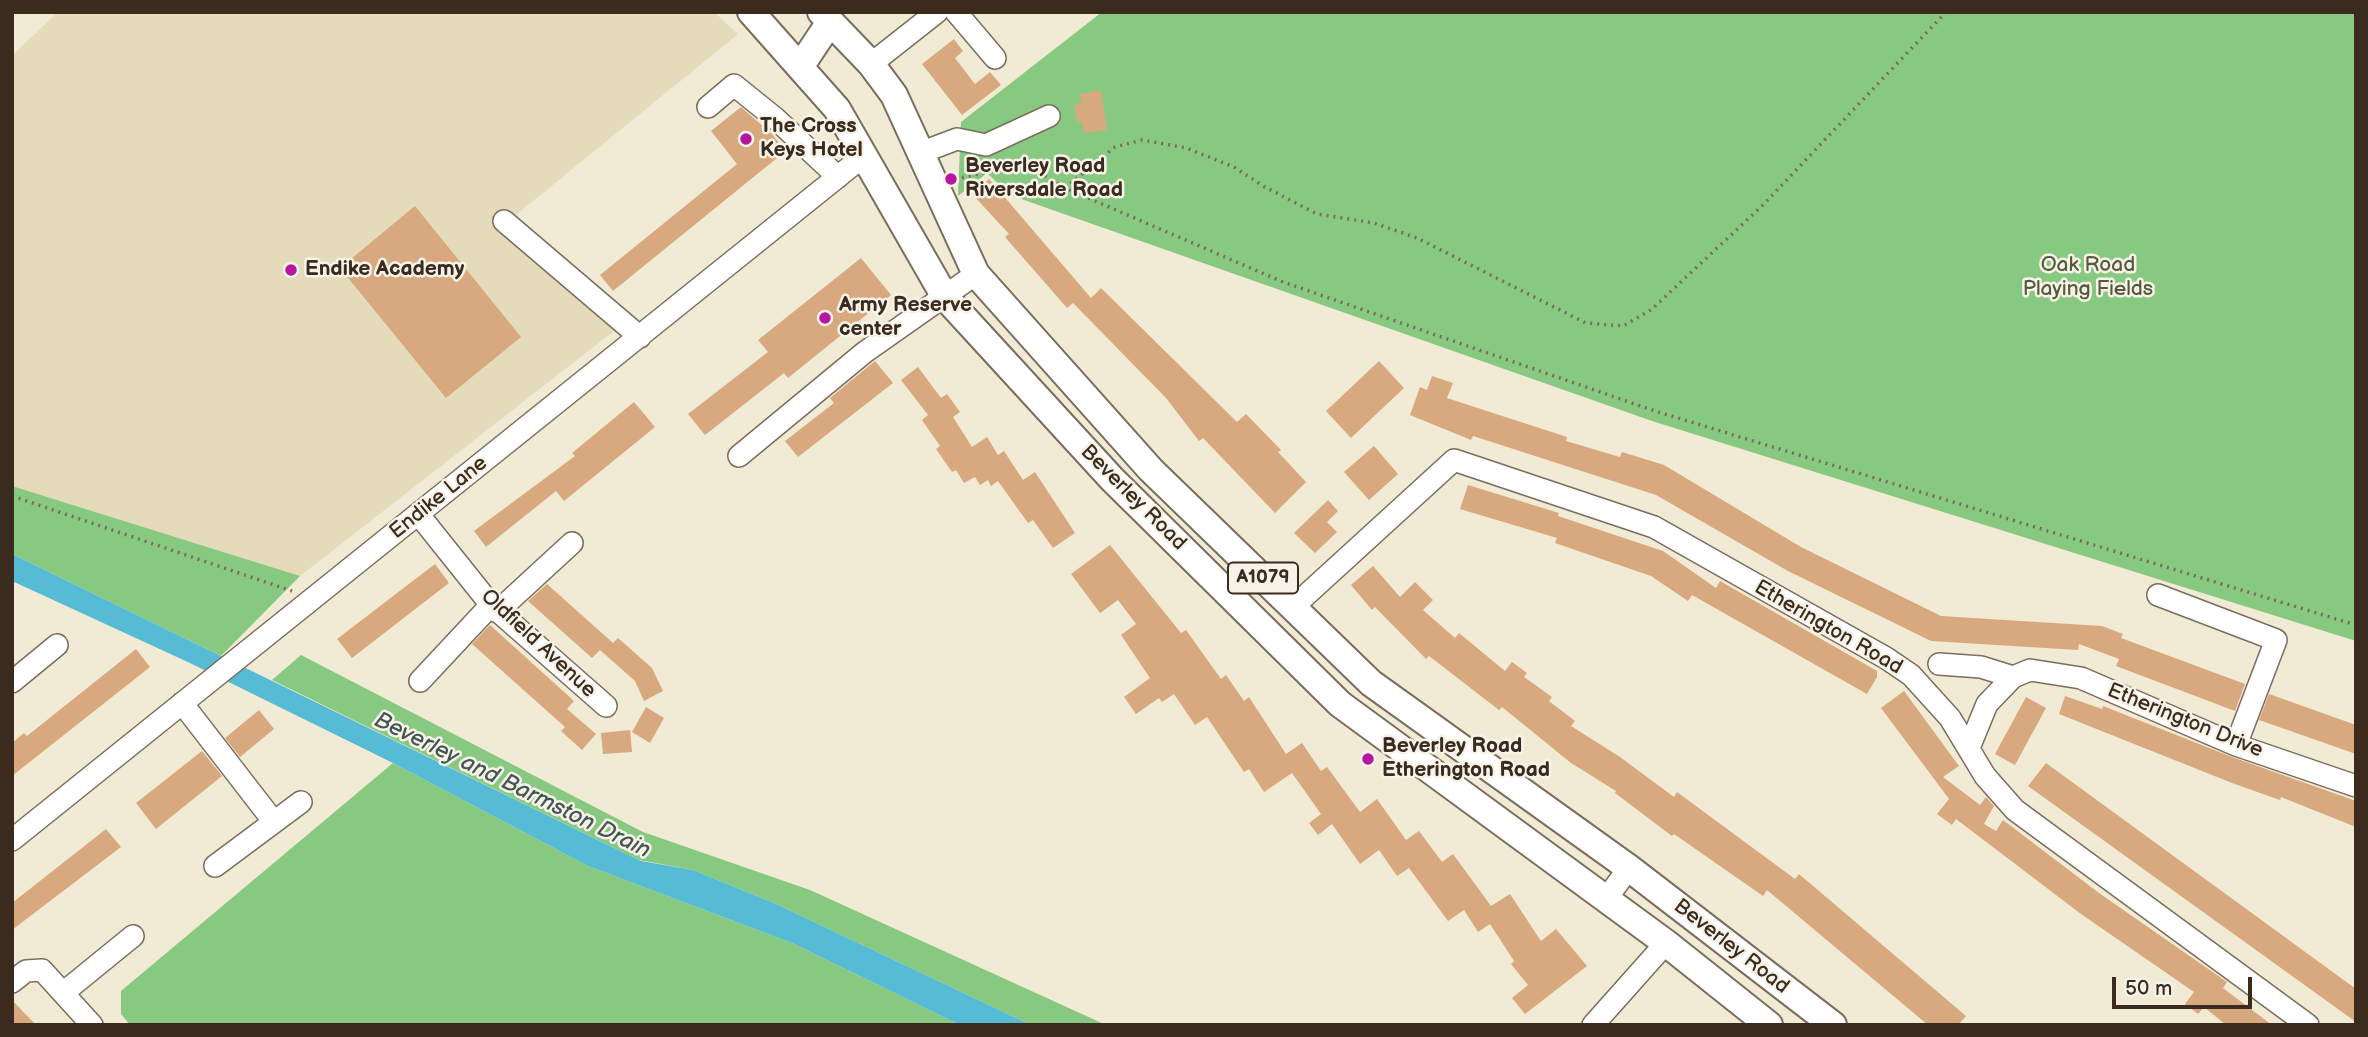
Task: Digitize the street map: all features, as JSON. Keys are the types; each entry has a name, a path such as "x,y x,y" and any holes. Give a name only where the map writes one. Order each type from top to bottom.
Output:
{"main road":[{"name":"Beverley Road","path":"751,12 837,109 945,297 1112,479 1340,704 1666,943 1769,1025"},
{"name":"Beverley Road","path":"826,17 871,64 894,95 976,274 1151,470 1371,683 1629,868 1833,1025"},
{"path":"800,67 826,17"},
{"path":"1053,415 1080,392"},
{"path":"1209,575 1234,550"},
{"path":"1324,688 1348,661"}],"street":[{"path":"871,64 937,12"},
{"path":"956,12 995,58"},
{"path":"708,107 734,85 775,118 838,177"},
{"path":"924,162 957,139 986,145 1049,116"},
{"name":"Endike Lane","path":"12,840 865,155"},
{"path":"504,221 640,337"},
{"path":"739,456 865,352 976,274"},
{"name":"Etherington Road","path":"1293,607 1454,460 1654,527 1886,658 1911,676 1950,718 1985,776 2015,810 2308,1025"},
{"name":"Oldfield Avenue","path":"419,515 494,609 606,706"},
{"path":"420,681 494,609 572,543"},
{"path":"2158,595 2276,640 2236,745"},
{"path":"12,682 57,645"},
{"name":"Etherington Drive","path":"1939,664 1980,667 2013,677 2031,670 2081,678 2236,745 2356,786"},
{"path":"1969,748 1987,704 2013,677"},
{"path":"182,703 274,822"},
{"path":"1950,718 1987,704"},
{"path":"215,866 301,802"},
{"path":"1606,899 1629,868"},
{"path":"63,993 132,936"},
{"path":"1593,1025 1666,943"},
{"path":"12,982 26,971 42,970 92,1025"}],"path":[{"path":"1065,188 1115,147 1142,140 1186,148 1234,167 1263,186 1317,214 1374,223 1417,238 1586,323 1623,326 1651,310 1763,205 1946,12"},
{"path":"924,162 946,181 984,173 1018,159 1065,188 1283,282 1655,411 2356,625"},
{"path":"12,496 312,598"}],"shaded area":[{"name":"Endike Academy","path":"58,12 714,12 738,34 511,219 628,320 300,576 12,486 12,56"}],"green space":[{"name":"Oak Road Playing Fields","path":"1102,12 2356,12 2356,641 1652,421 1010,195 987,173 958,196 961,122"},
{"path":"12,486 300,576 221,656 12,554"},
{"path":"301,655 643,832 810,890 1106,1025 1031,1025 774,903 693,870 639,860 272,680"},
{"path":"393,763 588,866 792,943 960,1025 130,1025 121,1014 121,991"}],"water":[{"path":"12,554 641,861 693,870 774,903 1031,1025 960,1025 792,943 588,866 393,763 190,663 12,581"}],"building":[{"path":"954,39 963,51 955,58 975,84 990,72 1001,85 962,115 922,64"},
{"path":"1101,90 1107,130 1084,133 1082,121 1077,122 1074,105 1081,104 1080,94"},
{"path":"741,107 779,143 770,150 777,158 613,291 600,275 737,164 711,131"},
{"path":"989,179 1091,298 1101,288 1237,422 1246,414 1281,450 1278,452 1306,482 1275,513 1203,438 1199,441 1166,398 1073,303 1067,308 1005,237 1009,234 973,195"},
{"path":"415,206 521,337 446,398 340,268"},
{"name":"Army Reserve center","path":"861,258 891,295 788,378 784,373 705,435 688,414 768,352 758,340"},
{"path":"875,361 893,383 798,457 785,441 834,403 830,398"},
{"path":"1379,361 1404,388 1351,438 1326,411"},
{"path":"918,367 941,398 947,394 960,412 953,417 972,447 987,437 998,455 1004,451 1023,480 1035,472 1075,533 1053,548 1033,520 1028,523 998,481 991,486 988,480 980,485 975,477 964,483 956,470 952,472 936,449 940,446 922,420 928,415 901,380"},
{"path":"1432,376 1453,383 1447,398 1567,437 1566,441 1620,457 1622,452 1664,465 1801,547 1941,616 2102,626 2123,634 2121,638 2245,684 2235,711 2116,666 2119,659 2079,644 2078,650 1931,641 1788,571 1656,495 1473,436 1471,440 1410,415 1420,387 1427,390"},
{"path":"634,402 655,427 564,501 556,491 486,547 474,531 575,456 572,453"},
{"path":"1374,446 1398,474 1369,500 1344,472"},
{"path":"1468,485 1559,513 1558,516 1663,551 1716,588 1720,581 1877,671 1877,677 1867,694 1692,595 1688,601 1651,576 1555,543 1557,538 1460,509"},
{"path":"1328,500 1338,511 1327,522 1337,532 1315,553 1294,533"},
{"path":"1110,545 1181,633 1186,630 1221,679 1226,675 1244,701 1249,697 1286,754 1302,743 1321,771 1327,767 1360,812 1377,799 1406,840 1419,831 1442,862 1453,854 1491,906 1510,894 1541,941 1556,929 1587,966 1525,1014 1512,998 1528,985 1511,964 1514,961 1490,924 1478,932 1464,910 1448,921 1409,868 1397,876 1379,850 1360,864 1332,824 1318,835 1309,823 1321,814 1292,773 1264,792 1249,769 1244,772 1207,717 1195,725 1174,694 1162,702 1159,698 1136,714 1124,697 1150,678 1121,635 1136,624 1118,600 1100,613 1071,574"},
{"path":"435,564 449,583 352,658 337,639"},
{"path":"1373,566 1400,597 1415,582 1433,600 1423,610 1455,638 1459,633 1505,671 1512,662 1527,673 1524,677 1552,697 1549,701 1575,721 1571,726 1620,757 1674,797 1677,792 1795,879 1799,874 1966,1016 1958,1025 1928,1025 1767,890 1763,896 1674,834 1672,836 1615,793 1616,791 1571,763 1502,707 1499,710 1429,656 1426,659 1375,607 1372,610 1351,585"},
{"path":"547,584 613,643 618,638 652,668 663,691 644,701 635,681 600,650 592,658 528,601"},
{"path":"490,625 574,701 567,709 596,734 582,750 561,731 565,727 472,644"},
{"path":"136,649 150,667 12,776 12,743 24,733 27,736"},
{"path":"1904,691 1959,766 1943,777 1980,805 1986,797 1994,806 1984,824 1996,831 2003,820 2099,893 2227,982 2223,988 2272,1025 2226,1025 2204,1007 2198,1014 2185,1004 2194,992 2081,914 1956,819 1952,825 1937,814 1949,799 1881,708"},
{"path":"2269,694 2356,725 2356,754 2259,720"},
{"path":"2065,696 2102,709 2103,706 2232,757 2356,801 2356,827 2281,797 2280,800 2232,783 2059,714"},
{"path":"2026,697 2046,708 2015,765 1995,754"},
{"path":"646,707 664,718 650,743 632,732"},
{"path":"259,710 274,729 240,757 225,738"},
{"path":"630,730 632,752 603,754 601,733"},
{"path":"202,751 222,776 156,829 136,803"},
{"path":"2046,763 2356,989 2356,1022 2028,786"},
{"path":"106,829 121,847 12,930 12,903"},
{"path":"12,1000 36,1025 12,1025"}],"place":[{"name":"The Cross Keys Hotel","path":"746,139"},
{"name":"Beverley Road Riversdale Road","path":"951,179"},
{"name":"Endike Academy","path":"291,270"},
{"name":"Army Reserve center","path":"825,318"},
{"name":"Beverley Road Etherington Road","path":"1368,759"}],"water label":[{"name":"Beverley and Barmston Drain","path":"512,786"}]}
